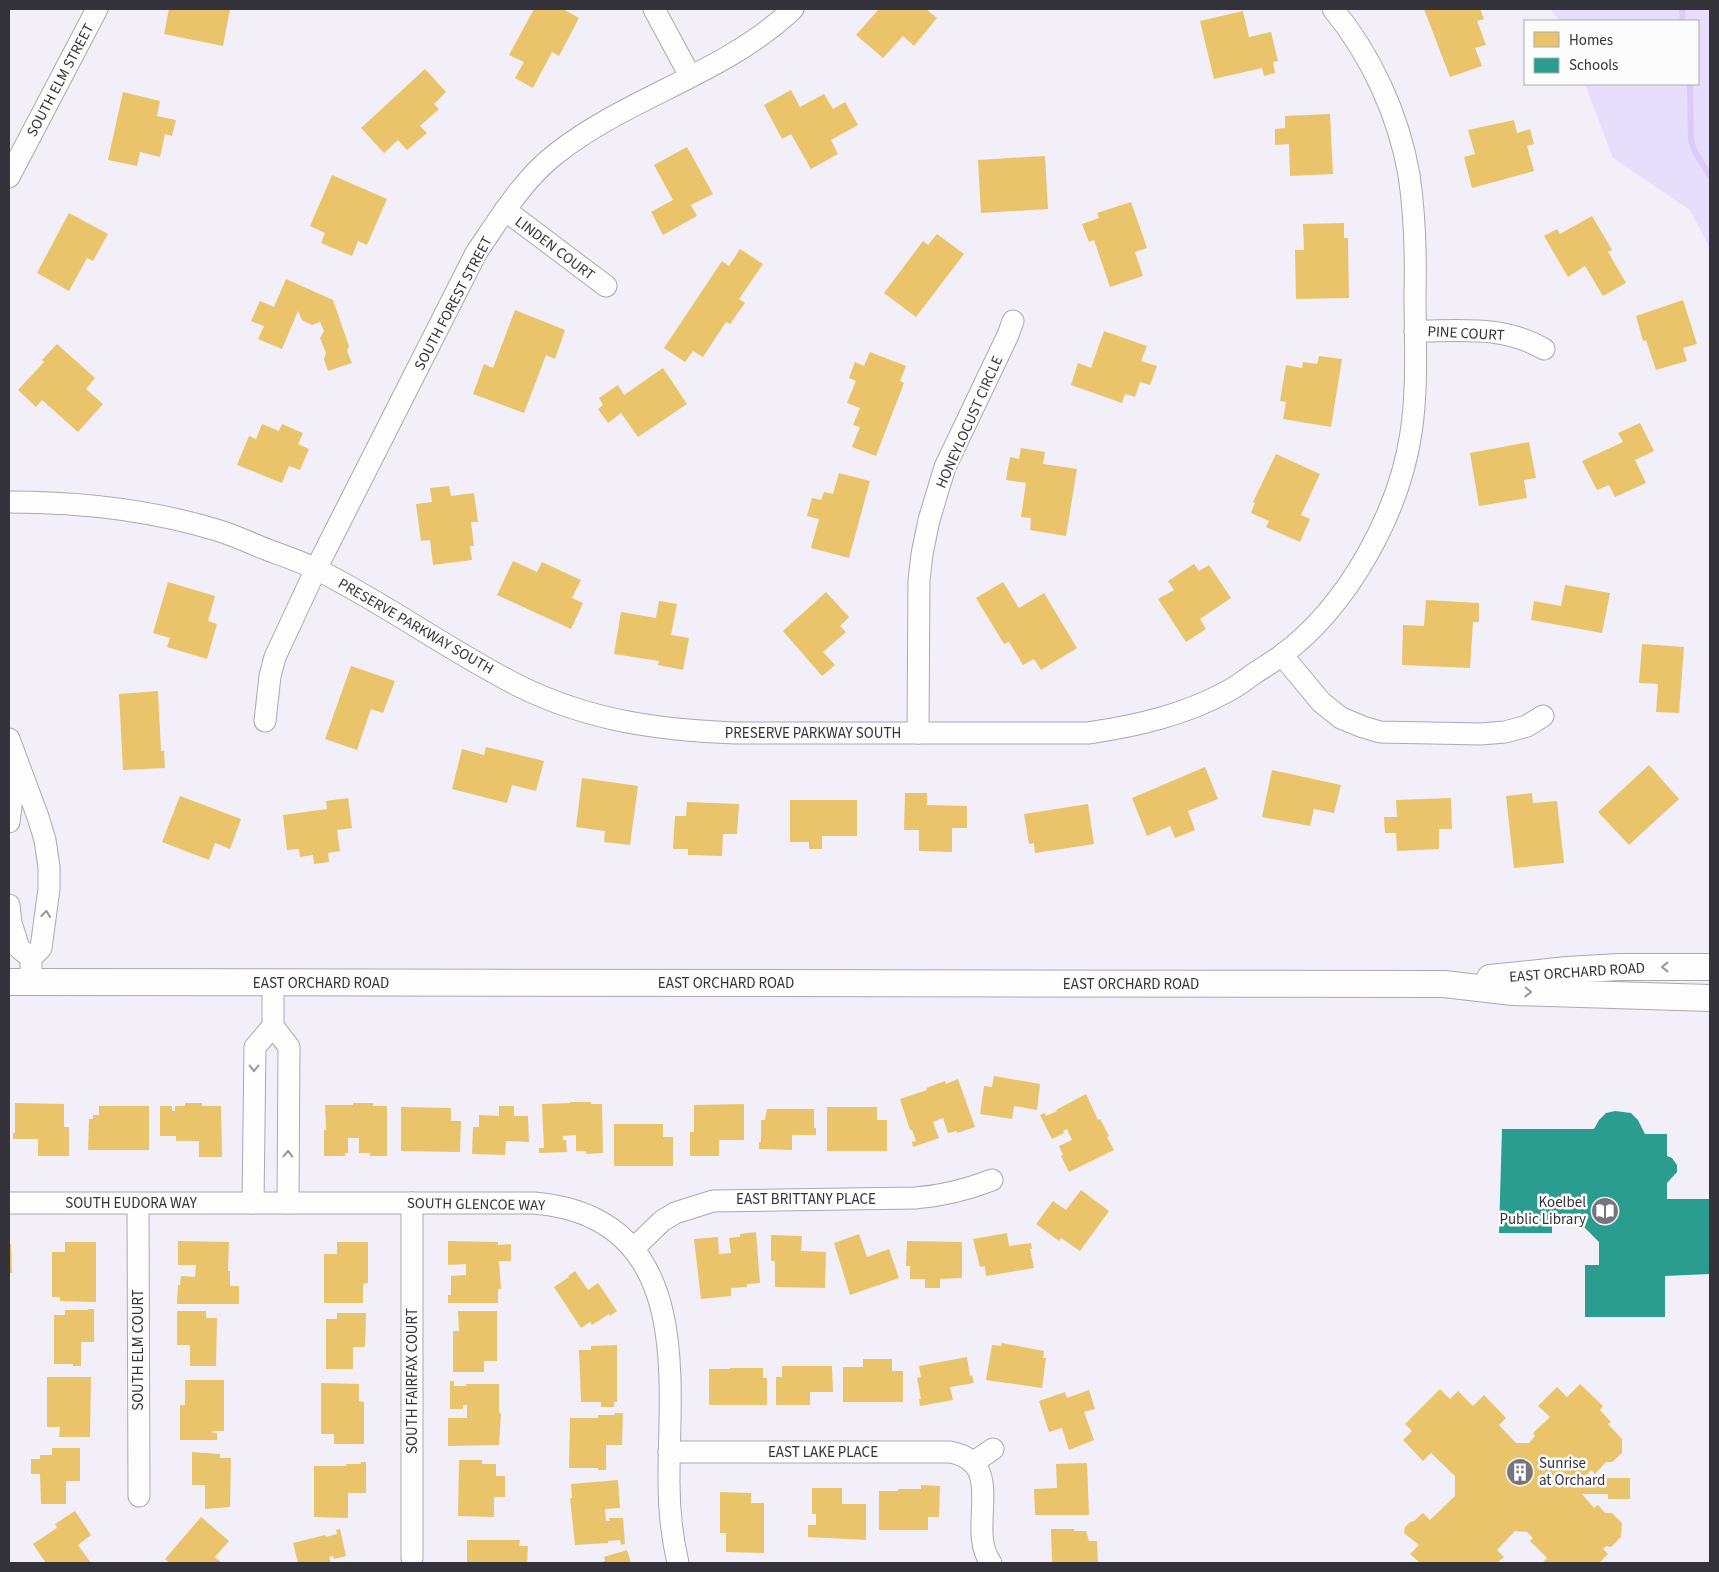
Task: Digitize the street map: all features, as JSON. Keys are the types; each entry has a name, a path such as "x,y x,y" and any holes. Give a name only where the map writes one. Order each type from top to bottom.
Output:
{"street":[{"name":"SOUTH ELM STREET","path":"9,177 97,9"},
{"path":"654,9 690,76"},
{"name":"SOUTH FOREST STREET","path":"265,721 270,676 276,657 316,569 476,253 505,210 535,173 556,153 594,126 742,48 778,23 793,9"},
{"name":"PRESERVE PARKWAY SOUTH","path":"9,502 84,504 162,516 221,531 316,569 350,587 482,666 523,687 584,711 622,722 656,728 696,732 1088,733 1120,729 1188,710 1229,691 1282,655 1322,617 1345,589 1366,557 1384,522 1395,493 1411,434 1414,400 1416,240 1408,173 1390,109 1374,71 1361,48 1333,9"},
{"name":"LINDEN COURT","path":"505,210 606,286"},
{"name":"HONEYLOCUST CIRCLE","path":"918,733 920,580 922,554 929,520 945,467 1013,321"},
{"name":"PINE COURT","path":"1415,331 1493,331 1522,338 1544,349"},
{"path":"1282,655 1321,702 1334,713 1341,718 1380,732 1471,734 1504,732 1527,726 1543,716"},
{"path":"9,739 38,817 45,840 49,867 49,889 41,948 23,974"},
{"path":"9,822 17,762"},
{"path":"9,904 11,923 23,974"},
{"name":"EAST ORCHARD ROAD","path":"23,974 273,983 1444,984 1567,970 1619,967 1710,967"},
{"path":"273,983 273,1026 290,1047 288,1203"},
{"name":"EAST ORCHARD ROAD","path":"1444,984 1513,992 1710,998"},
{"path":"254,1203 254,1047 273,1026"},
{"name":"EAST BRITTANY PLACE","path":"633,1249 662,1221 675,1213 713,1200 915,1198 943,1196 967,1190 992,1180"},
{"name":"SOUTH EUDORA WAY","path":"9,1203 254,1203"},
{"name":"SOUTH GLENCOE WAY","path":"254,1203 534,1203 576,1210 595,1218 614,1231 633,1249 651,1278 665,1318 670,1368 669,1452 671,1517 678,1563"},
{"name":"SOUTH FAIRFAX COURT","path":"412,1203 412,1558"},
{"name":"SOUTH ELM COURT","path":"138,1204 139,1496"},
{"path":"991,1563 982,1542 982,1481 980,1470 974,1462 993,1449"},
{"name":"EAST LAKE PLACE","path":"669,1452 950,1452 962,1454 974,1462"}],"shaded area":[{"path":"1550,9 1710,9 1710,248 1690,210 1613,158 1585,85 1699,85 1699,20 1559,20"}],"building: Homes":[{"path":"169,9 230,9 223,46 164,34"},
{"path":"534,9 563,9 579,18 559,56 552,52 533,88 515,78 524,62 509,55"},
{"path":"879,9 926,9 937,18 914,46 903,36 883,58 856,35"},
{"path":"1424,9 1480,9 1484,19 1477,21 1486,45 1475,48 1482,66 1450,77"},
{"path":"1243,11 1249,37 1271,32 1278,61 1273,62 1275,73 1264,76 1262,68 1214,79 1200,21"},
{"path":"425,69 446,92 434,104 439,109 420,126 427,133 407,150 398,140 384,153 361,128"},
{"path":"791,90 800,107 824,94 833,109 845,102 858,125 831,140 838,154 811,169 791,134 782,139 764,105"},
{"path":"123,92 160,101 157,116 176,120 172,136 165,134 160,157 140,152 137,166 108,160"},
{"path":"1330,114 1333,174 1290,176 1289,144 1275,145 1275,129 1285,128 1285,116"},
{"path":"1514,120 1517,133 1530,129 1534,144 1527,146 1534,171 1472,188 1464,157 1475,154 1468,130"},
{"path":"687,147 713,194 691,205 697,216 663,235 651,212 673,200 654,165"},
{"path":"1045,156 1048,209 981,213 978,160"},
{"path":"332,175 387,199 367,245 358,241 352,256 321,243 325,233 310,226"},
{"path":"1131,202 1147,248 1135,252 1143,276 1110,287 1094,240 1089,242 1082,224 1099,218 1097,213"},
{"path":"69,213 108,234 93,261 87,258 69,291 37,273"},
{"path":"1592,216 1612,250 1608,252 1626,283 1603,296 1585,266 1568,277 1544,236 1557,229 1560,234"},
{"path":"1344,223 1344,238 1348,238 1349,298 1296,299 1295,250 1304,250 1303,224"},
{"path":"937,234 964,254 916,317 884,293 923,241 928,245"},
{"path":"740,249 763,264 739,299 745,303 730,324 726,322 703,357 693,351 685,362 664,348 722,261 729,266"},
{"path":"286,279 333,300 349,346 347,351 352,363 328,371 324,359 326,353 320,338 324,331 320,322 312,325 302,320 298,311 282,349 258,339 264,326 251,321 260,301 274,307"},
{"path":"1683,300 1697,344 1683,348 1687,361 1656,370 1646,340 1643,341 1636,316"},
{"path":"515,310 565,330 555,359 546,355 524,413 473,394 484,364 493,368"},
{"path":"1104,331 1147,346 1141,361 1157,366 1150,385 1140,382 1135,397 1125,394 1122,403 1071,385 1078,363 1091,368"},
{"path":"57,344 95,378 86,389 103,404 78,432 42,400 36,407 18,390 44,362 42,360"},
{"path":"870,352 906,366 900,381 904,383 876,456 852,447 860,427 853,425 860,408 847,403 856,381 849,378 855,362 864,366"},
{"path":"1319,356 1342,359 1331,427 1283,419 1286,402 1280,401 1286,365 1302,368 1303,362 1317,364"},
{"path":"663,368 687,404 638,437 621,413 608,423 598,409 603,405 599,398 618,385 624,395"},
{"path":"1640,423 1654,451 1635,460 1646,483 1615,497 1609,485 1597,490 1582,461 1623,442 1618,433"},
{"path":"262,424 279,431 282,424 303,433 298,444 309,449 300,470 289,466 282,483 237,465 249,436 256,439"},
{"path":"1529,442 1536,478 1524,480 1527,498 1479,506 1470,453"},
{"path":"1021,448 1045,452 1043,464 1077,469 1066,536 1030,530 1031,518 1021,517 1026,483 1006,480 1010,457 1019,459"},
{"path":"1276,454 1320,474 1301,515 1310,519 1300,542 1266,527 1269,521 1251,513 1255,503 1253,502"},
{"path":"839,473 870,481 849,558 811,548 819,519 807,516 812,498 821,500 824,492 833,494"},
{"path":"449,486 451,496 474,493 478,522 471,522 474,546 470,546 472,560 433,565 430,540 421,541 416,504 432,502 430,488"},
{"path":"513,561 537,572 542,562 581,580 572,598 583,603 571,629 497,595"},
{"path":"1194,564 1199,571 1209,565 1231,598 1200,619 1206,629 1186,642 1158,599 1174,590 1168,581"},
{"path":"168,582 215,596 208,621 217,624 207,659 167,647 170,638 153,633"},
{"path":"1003,582 1019,608 1044,593 1077,648 1041,670 1034,659 1023,665 1009,642 1004,644 976,598"},
{"path":"1565,585 1610,593 1602,633 1531,620 1534,601 1561,606"},
{"path":"826,592 849,617 840,626 846,632 823,652 835,665 822,676 783,631"},
{"path":"1426,600 1479,603 1479,622 1473,622 1470,668 1402,665 1403,625 1424,626"},
{"path":"659,601 677,604 671,635 689,638 683,670 658,665 659,661 614,654 621,612 656,618"},
{"path":"1642,644 1684,647 1679,713 1656,712 1658,684 1639,683"},
{"path":"351,666 395,681 383,713 371,709 357,750 325,739"},
{"path":"158,691 161,751 164,751 165,768 123,770 119,694"},
{"path":"486,747 544,761 536,791 512,785 507,803 452,789 462,749 484,755"},
{"path":"1649,765 1679,799 1629,845 1598,812"},
{"path":"1205,767 1218,799 1188,811 1195,830 1175,838 1170,826 1147,836 1132,798"},
{"path":"1272,770 1341,785 1334,813 1314,809 1310,826 1262,817"},
{"path":"582,778 638,786 630,845 604,842 605,831 576,827"},
{"path":"905,793 927,793 927,805 967,806 967,828 952,828 952,852 919,851 919,830 904,830"},
{"path":"1532,793 1533,803 1557,801 1564,863 1514,868 1506,796"},
{"path":"180,796 241,819 230,849 215,843 209,860 162,842"},
{"path":"348,798 352,828 337,830 340,851 328,853 329,862 314,864 313,855 300,857 299,849 287,850 283,815 327,809 326,801"},
{"path":"1451,798 1452,829 1439,829 1439,849 1397,851 1396,833 1385,833 1384,817 1397,817 1396,800"},
{"path":"790,800 857,800 857,836 822,836 822,849 809,849 809,842 790,842"},
{"path":"687,802 739,804 737,834 723,834 722,856 688,855 688,849 673,849 675,816 686,816"},
{"path":"1088,804 1094,844 1035,853 1034,843 1029,844 1024,814"},
{"path":"994,1076 1040,1084 1037,1110 1014,1106 1012,1119 980,1114 984,1086 992,1087"},
{"path":"958,1079 975,1127 957,1133 957,1131 948,1133 943,1118 933,1122 939,1138 913,1147 912,1142 916,1141 912,1130 910,1130 900,1099 927,1090 926,1088 945,1081 946,1084"},
{"path":"1086,1094 1098,1120 1100,1119 1109,1136 1107,1137 1114,1150 1069,1172 1061,1156 1063,1155 1059,1146 1072,1140 1067,1129 1063,1131 1064,1133 1052,1139 1040,1115 1044,1113 1046,1116 1057,1111"},
{"path":"570,1102 602,1104 603,1153 586,1154 586,1151 576,1151 576,1135 563,1136 563,1140 566,1140 567,1152 539,1153 539,1148 544,1148 542,1104"},
{"path":"15,1103 64,1104 64,1127 69,1127 69,1156 38,1156 38,1139 13,1139 13,1133 15,1133"},
{"path":"185,1103 202,1103 202,1106 221,1106 222,1157 199,1157 199,1141 176,1141 176,1136 160,1136 160,1106 172,1106 172,1111 175,1111 175,1106 185,1106"},
{"path":"353,1103 373,1103 373,1106 387,1106 387,1156 370,1156 370,1153 359,1153 359,1138 348,1138 348,1153 345,1153 345,1156 324,1156 325,1105 353,1105"},
{"path":"744,1104 744,1140 719,1140 719,1156 690,1156 690,1132 694,1132 694,1105"},
{"path":"99,1106 149,1106 149,1150 88,1150 89,1119 93,1119 93,1115 99,1115"},
{"path":"499,1106 514,1106 514,1116 528,1116 529,1142 506,1141 505,1155 472,1154 473,1127 479,1127 479,1115 499,1116"},
{"path":"401,1107 451,1108 451,1121 461,1121 460,1152 401,1151"},
{"path":"827,1107 877,1107 877,1120 887,1120 887,1151 827,1151"},
{"path":"767,1109 814,1109 816,1135 792,1135 792,1150 759,1149 759,1142 761,1142 761,1120 765,1120"},
{"path":"614,1124 663,1124 663,1137 673,1137 673,1166 614,1166"},
{"path":"1081,1190 1109,1211 1080,1251 1061,1238 1059,1241 1036,1224 1053,1201 1066,1210"},
{"path":"756,1232 760,1283 747,1284 747,1287 731,1288 731,1296 701,1299 694,1239 718,1237 719,1254 731,1253 729,1238 740,1237 740,1234"},
{"path":"1007,1233 1009,1246 1031,1243 1032,1249 1030,1249 1034,1268 986,1276 985,1266 980,1267 973,1239"},
{"path":"859,1234 867,1257 889,1249 899,1278 850,1295 834,1243"},
{"path":"771,1235 802,1236 801,1251 826,1252 825,1288 775,1287 775,1261 771,1261"},
{"path":"178,1241 229,1242 228,1271 230,1271 230,1286 239,1286 239,1304 177,1304 178,1285 180,1285 181,1276 195,1277 196,1265 178,1265"},
{"path":"448,1241 498,1242 498,1245 511,1244 511,1261 499,1261 501,1289 498,1289 498,1303 448,1303 448,1295 451,1295 451,1276 466,1275 466,1264 448,1265"},
{"path":"907,1241 962,1242 962,1278 940,1279 940,1288 925,1288 925,1279 910,1279 910,1266 906,1266"},
{"path":"65,1242 96,1242 96,1302 60,1301 60,1297 52,1297 52,1252 65,1252"},
{"path":"337,1242 368,1242 368,1283 363,1284 363,1303 324,1303 324,1254 337,1254"},
{"path":"9,1244 11,1244 12,1273 9,1273"},
{"path":"575,1271 588,1290 598,1283 617,1311 592,1325 590,1322 581,1328 554,1287"},
{"path":"94,1309 94,1342 81,1342 81,1366 54,1364 54,1315 65,1315 65,1310"},
{"path":"177,1311 206,1311 206,1318 217,1318 216,1366 190,1366 190,1345 177,1345"},
{"path":"458,1311 497,1311 497,1361 484,1361 484,1372 453,1372 453,1331 459,1331"},
{"path":"337,1313 366,1313 365,1347 353,1347 353,1369 326,1369 326,1319 337,1319"},
{"path":"1002,1343 1044,1351 1043,1358 1046,1358 1042,1388 986,1380 992,1345 1001,1346"},
{"path":"617,1345 617,1402 614,1402 614,1407 601,1407 601,1402 581,1402 579,1350 591,1350 591,1346"},
{"path":"967,1357 970,1376 972,1375 974,1383 950,1387 953,1400 920,1406 919,1399 921,1399 917,1378 921,1377 919,1366"},
{"path":"863,1359 892,1359 892,1371 903,1371 903,1402 843,1402 843,1367 863,1367"},
{"path":"782,1366 832,1366 833,1392 810,1392 810,1405 776,1405 776,1377 782,1377"},
{"path":"763,1368 763,1378 767,1378 767,1405 709,1405 709,1369"},
{"path":"47,1377 91,1377 90,1437 59,1437 60,1427 47,1427"},
{"path":"185,1380 224,1380 224,1431 213,1431 213,1433 217,1433 217,1440 180,1440 180,1405 185,1405"},
{"path":"450,1381 454,1381 454,1386 499,1384 499,1413 501,1413 499,1445 448,1446 448,1418 467,1418 467,1405 463,1405 463,1409 450,1409"},
{"path":"321,1383 359,1384 359,1401 364,1402 364,1444 334,1444 334,1434 321,1434"},
{"name":"Sunrise at Orchard","path":"1580,1384 1603,1406 1600,1410 1611,1422 1608,1424 1622,1439 1622,1453 1612,1462 1606,1462 1595,1474 1591,1470 1581,1481 1607,1481 1607,1478 1630,1478 1630,1499 1608,1499 1608,1494 1582,1494 1594,1508 1598,1505 1605,1513 1612,1513 1622,1523 1621,1537 1611,1547 1606,1546 1603,1549 1608,1554 1599,1563 1542,1563 1547,1558 1530,1541 1533,1538 1527,1532 1515,1531 1497,1550 1504,1557 1497,1563 1420,1563 1410,1554 1419,1545 1404,1533 1405,1527 1423,1513 1430,1520 1455,1496 1455,1476 1431,1453 1423,1461 1403,1440 1412,1431 1405,1424 1440,1389 1450,1399 1458,1391 1473,1406 1484,1395 1506,1418 1499,1425 1516,1443 1529,1443 1535,1436 1533,1433 1550,1417 1538,1406 1557,1387 1567,1397"},
{"path":"1089,1390 1095,1409 1084,1412 1094,1440 1069,1450 1062,1428 1049,1432 1039,1401 1065,1392 1067,1398"},
{"path":"615,1413 623,1413 622,1445 606,1445 606,1470 598,1470 598,1468 569,1468 570,1418 598,1418 598,1415 615,1415"},
{"path":"52,1448 80,1448 80,1481 66,1481 66,1504 41,1504 40,1474 31,1474 31,1459 40,1459 40,1455 52,1455"},
{"path":"192,1452 220,1454 220,1458 231,1458 230,1507 205,1509 205,1485 192,1485"},
{"path":"459,1460 482,1460 482,1464 496,1464 496,1476 505,1476 505,1497 494,1497 494,1517 458,1516"},
{"path":"361,1462 366,1462 366,1493 348,1493 348,1518 314,1517 314,1466 346,1466 346,1464 361,1464"},
{"path":"1087,1463 1089,1515 1035,1515 1034,1489 1057,1488 1056,1464"},
{"path":"618,1480 620,1508 605,1509 606,1521 610,1521 609,1518 623,1518 625,1544 621,1545 620,1540 608,1541 608,1543 575,1545 570,1498 572,1498 571,1484"},
{"path":"921,1485 940,1486 939,1517 928,1517 928,1530 879,1530 879,1491 921,1489"},
{"path":"812,1488 842,1488 842,1504 866,1504 866,1540 808,1537 808,1525 816,1525 816,1514 812,1514"},
{"path":"720,1492 751,1493 751,1503 764,1503 764,1553 726,1552 726,1533 720,1533"},
{"path":"75,1511 91,1535 78,1545 91,1563 46,1563 33,1544 57,1528 55,1524"},
{"path":"201,1517 229,1541 215,1557 222,1563 170,1563 165,1559"},
{"path":"340,1529 346,1556 334,1559 333,1556 329,1557 331,1563 298,1563 293,1543 337,1534 336,1530"},
{"path":"1051,1529 1086,1531 1089,1541 1097,1541 1098,1563 1052,1563"},
{"path":"467,1540 520,1540 519,1546 528,1546 527,1562 467,1563"},
{"path":"627,1550 631,1563 598,1563 605,1561 604,1557"}],"building: Schools":[{"name":"Koelbel Public Library","path":"1615,1111 1631,1113 1638,1120 1645,1134 1667,1134 1667,1156 1672,1158 1677,1165 1677,1172 1667,1183 1667,1199 1710,1199 1710,1274 1665,1276 1665,1317 1585,1317 1585,1265 1599,1265 1599,1242 1579,1222 1552,1222 1552,1233 1499,1233 1502,1129 1594,1129 1606,1113"}],"waterway":[{"path":"1682,9 1683,20"},
{"path":"1690,85 1691,140 1694,150 1710,176"}],"place":[{"name":"Koelbel Public Library","path":"1605,1211"},
{"name":"Sunrise at Orchard","path":"1520,1472"}]}
